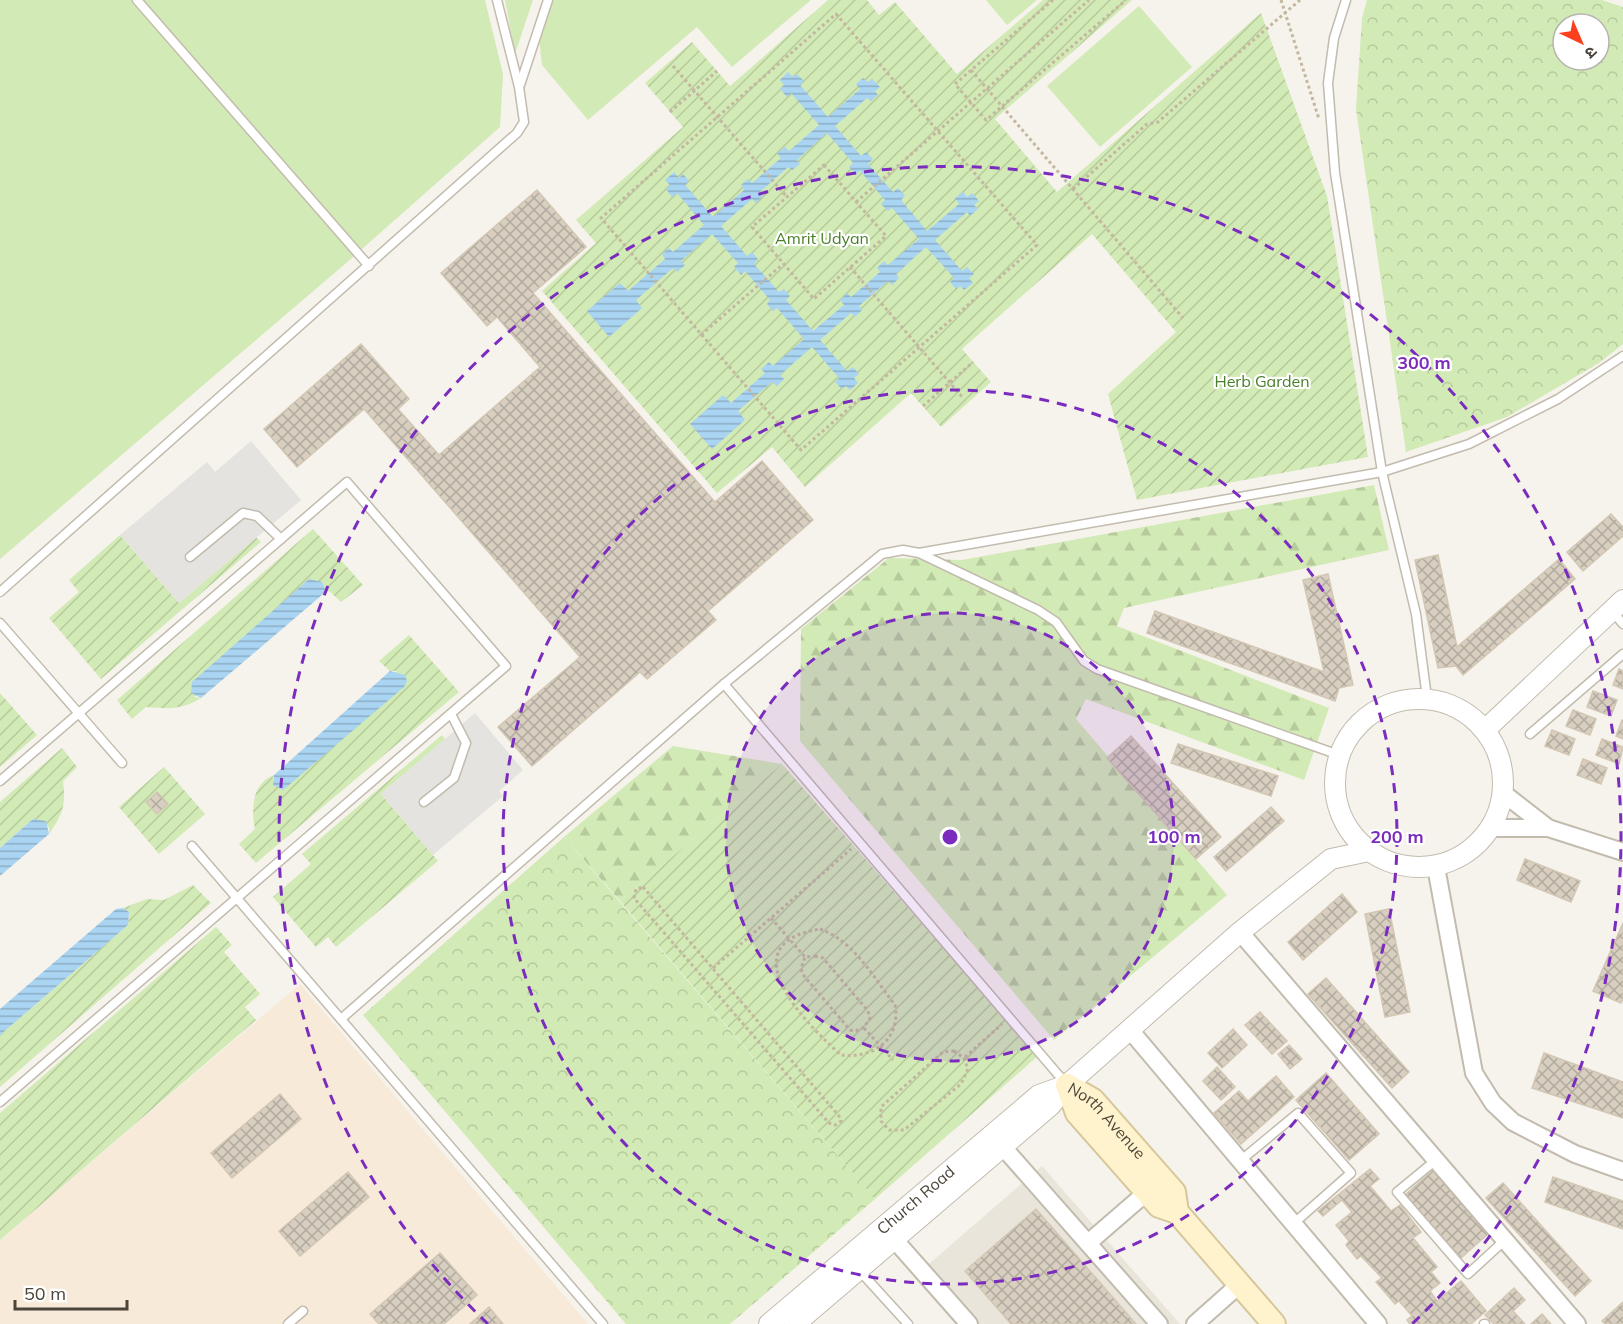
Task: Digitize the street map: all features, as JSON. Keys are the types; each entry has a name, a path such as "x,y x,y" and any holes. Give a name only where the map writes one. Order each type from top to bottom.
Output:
{"main road":[{"name":"North Avenue","path":"1067,1085 1077,1113 1159,1206 1177,1212"},
{"name":"North Avenue","path":"1067,1085 1093,1100 1173,1192 1177,1212 1275,1324"}],"street":[{"path":"1485,730 1619,611"},
{"path":"1427,698 1463,710 1485,730 1502,764 1503,793 1491,828 1468,853 1436,867 1404,867 1369,851 1345,825 1334,791 1339,755 1352,731 1373,712 1399,701 1427,698"},
{"path":"1503,793 1548,828"},
{"name":"Church Road","path":"1331,859 1345,825"},
{"path":"1491,828 1548,828 1623,852"},
{"name":"Church Road","path":"769,1324 893,1238 1003,1147 1050,1106 1067,1085 1240,932 1331,859 1369,851"},
{"path":"1436,867 1474,1073 1493,1103 1513,1122 1575,1154 1623,1171"},
{"path":"1240,932 1577,1324"},
{"path":"1130,1030 1293,1224 1367,1320"},
{"name":"Church Road","path":"795,1324 848,1271 1039,1095 1067,1085"},
{"path":"1003,1147 1160,1324"},
{"path":"1088,1243 1147,1192"},
{"path":"893,1238 969,1324"},
{"path":"1195,1324 1240,1284"}],"lane":[{"path":"137,0 369,266"},
{"path":"0,592 518,133 524,122 519,87 497,0"},
{"path":"519,87 548,0"},
{"path":"1346,0 1334,38 1328,82 1335,172 1382,472 1416,614 1427,698"},
{"path":"919,553 1382,472 1469,444 1558,399 1623,356"},
{"path":"0,781 347,482 506,666 0,1102"},
{"path":"190,557 243,513 257,516 281,539"},
{"path":"341,1019 724,684 882,554 903,550 919,553 1038,610 1056,622 1084,661 1097,669 1339,755"},
{"path":"0,623 122,763"},
{"path":"1530,734 1623,654"},
{"path":"724,684 1067,1085"},
{"path":"424,802 454,778 466,743 451,714"},
{"path":"192,846 603,1324"},
{"path":"1240,1161 1298,1113 1351,1173 1293,1224"},
{"path":"1436,1160 1397,1192 1468,1274 1505,1240"},
{"path":"848,1271 908,1324"},
{"path":"288,1324 303,1311"}],"path":[{"path":"1053,0 955,84 986,120 1126,0"},
{"path":"856,202 1089,0"},
{"path":"1281,0 1321,127"},
{"path":"1073,189 1147,124 1158,122 1300,0"},
{"path":"836,14 938,131 1037,245 801,450 601,218 836,14"},
{"path":"673,66 787,197"},
{"path":"971,70 1183,318"},
{"path":"670,112 717,71"},
{"path":"824,165 856,202 886,236 814,299 752,227 824,165"},
{"path":"701,335 783,264"},
{"path":"850,267 963,398"},
{"path":"923,406 973,362"},
{"path":"713,968 859,842"},
{"path":"643,887 651,895 713,968 839,1116 841,1121 835,1125 829,1123 634,898 636,889 643,887"},
{"path":"771,918 806,957 823,958 868,1011 870,1018 864,1028 858,1031 850,1030 804,976 801,969 806,957"},
{"path":"820,929 835,934 848,945 895,1005 897,1015 892,1031 881,1047 872,1053 854,1057 841,1055 785,996 776,974 777,956 790,939 805,931 820,929"},
{"path":"964,1058 1010,1016"},
{"path":"864,1028 892,1060"},
{"path":"954,1051 964,1058 968,1068 961,1084 904,1130 889,1130 881,1121 880,1107 943,1052 954,1051"}],"shaded area":[{"path":"251,441 301,500 179,603 120,535 207,462 215,472"},
{"path":"475,713 523,770 499,791 503,796 433,855 381,794"},
{"path":"300,984 588,1324 0,1324 0,1240"},
{"path":"1042,1166 1180,1324 955,1324 914,1277"}],"green space":[{"path":"0,0 485,0 503,74 500,127 345,264 0,559"},
{"path":"505,0 533,0 515,54"},
{"path":"552,0 811,0 732,67 697,27 588,120 542,65 539,39"},
{"name":"Amrit Udyan","path":"828,0 867,0 879,15 895,2 957,74 1043,0 1132,0 995,119 1057,192 1261,13 1327,196 1368,457 1137,500 1108,394 1176,332 1092,234 962,349 991,382 941,427 911,393 805,487 772,447 717,493 542,291 596,243 576,220 683,127 645,83 692,42 730,86"},
{"path":"986,0 1037,0 1007,25"},
{"path":"1367,0 1602,0 1623,7 1623,344 1599,363 1507,417 1406,452 1356,109 1362,18"},
{"path":"1139,6 1192,67 1100,147 1047,86"},
{"path":"1374,485 1389,550 1124,608 1117,626 1329,708 1304,780 1086,699 1076,719 1227,895 1054,1040 800,741 801,629 889,558 962,560"},
{"path":"313,529 363,585 341,602 329,591 322,595 325,589 194,697 201,698 175,708 146,707 132,719 117,700"},
{"path":"120,535 179,603 256,537 261,542 101,679 49,618 79,592 69,580"},
{"path":"409,635 459,692 256,863 239,844 255,829 253,805 261,784 274,775 272,780 397,671 390,671 379,661"},
{"path":"0,693 37,735 0,767"},
{"path":"442,735 445,739 381,794 438,861 336,947 328,937 316,947 273,897 311,864 302,854"},
{"path":"673,746 782,764 620,901 564,837"},
{"path":"62,748 77,767 63,781 64,803 54,827 49,834 49,827 33,819 0,848 0,802"},
{"path":"782,764 1038,1056 875,1199 620,901"},
{"path":"164,767 205,814 159,854 119,807"},
{"path":"564,837 875,1199 730,1324 626,1324 363,1015"},
{"path":"193,885 211,903 0,1087 0,1035 128,925 129,912 123,908 147,899 164,900"},
{"path":"216,927 232,945 224,952 260,994 245,1007 256,1020 0,1240 0,1113"}],"water":[{"path":"788,72 793,77 797,74 804,81 800,85 828,117 860,89 856,84 863,78 868,82 872,79 880,87 875,91 878,95 871,101 867,98 835,126 861,156 866,152 873,159 868,164 893,192 898,188 905,196 901,200 927,231 959,204 955,198 963,192 967,197 972,193 979,201 974,205 978,209 970,216 967,212 935,240 962,271 967,267 974,274 969,278 973,283 964,290 960,286 956,289 950,282 954,278 926,247 896,274 899,278 892,285 888,281 859,306 862,310 855,317 851,313 820,340 847,371 853,367 859,374 854,378 858,383 850,390 846,386 842,389 835,382 839,378 812,347 780,375 784,379 777,386 772,382 738,411 745,420 712,449 690,424 723,395 731,403 765,373 761,369 769,362 773,366 804,339 777,308 773,311 767,304 770,300 745,271 741,275 734,267 738,263 712,234 681,261 685,265 677,272 673,268 636,300 642,308 609,337 587,311 620,283 628,291 665,259 662,254 669,248 673,252 704,225 677,193 672,197 666,189 670,185 665,180 674,172 679,178 683,174 689,181 685,185 713,217 744,190 741,185 748,179 752,183 781,158 777,153 785,147 789,151 819,125 791,93 787,97 780,89 784,85 780,80","holes":["827,133 853,163 849,167 856,175 860,171 885,200 881,204 888,211 892,208 919,239 888,265 884,261 877,268 880,272 851,297 847,293 840,300 844,305 813,331 786,300 790,296 784,289 779,292 754,264 758,259 752,252 747,256 721,226 752,199 756,203 763,196 760,192 788,167 792,170 800,164 797,160"]},
{"path":"309,579 322,582 325,589 322,595 201,698 191,693 192,682"},
{"path":"390,671 405,675 407,681 404,687 283,790 273,785 274,775"},
{"path":"33,819 46,821 49,834 0,876 0,848"},
{"path":"123,908 129,912 128,925 0,1035 0,1009 116,909"}],"building":[{"path":"537,190 586,247 533,293 715,502 762,461 813,520 708,611 716,620 647,679 640,672 532,766 498,727 580,657 364,409 297,467 264,429 361,344 409,399 398,409 439,455 540,367 497,317 487,326 441,273"},
{"path":"1611,514 1623,527 1623,536 1583,571 1567,552"},
{"path":"1438,555 1457,647 1559,559 1575,579 1463,675 1456,666 1438,668 1415,560"},
{"path":"1328,574 1353,685 1339,688 1335,701 1147,633 1155,611 1324,672 1303,580"},
{"path":"1619,669 1623,671 1623,689 1613,685"},
{"path":"1593,691 1617,700 1611,716 1587,707"},
{"path":"1573,710 1596,719 1590,735 1566,726"},
{"path":"1623,721 1623,739 1616,736"},
{"path":"1552,730 1575,739 1569,755 1545,746"},
{"path":"1131,736 1221,837 1196,859 1107,758"},
{"path":"1602,739 1623,747 1619,764 1596,755"},
{"path":"1178,744 1278,776 1271,796 1171,763"},
{"path":"1583,759 1607,768 1601,784 1577,775"},
{"path":"157,792 168,804 157,814 146,802"},
{"path":"1271,807 1284,821 1226,871 1214,857"},
{"path":"1525,859 1580,881 1571,902 1517,880"},
{"path":"1342,894 1357,912 1303,960 1288,942"},
{"path":"1389,909 1410,1012 1385,1017 1365,914"},
{"path":"1623,923 1623,999 1621,1003 1593,991"},
{"path":"1326,978 1409,1072 1392,1088 1308,994"},
{"path":"1260,1012 1287,1041 1272,1054 1245,1025"},
{"path":"1233,1029 1247,1045 1222,1068 1208,1053"},
{"path":"1289,1045 1302,1059 1290,1069 1278,1054"},
{"path":"1544,1053 1623,1082 1623,1118 1532,1088"},
{"path":"1217,1067 1235,1087 1221,1100 1203,1081"},
{"path":"1326,1073 1379,1134 1349,1160 1296,1100"},
{"path":"1276,1076 1294,1097 1241,1144 1214,1113 1239,1091 1248,1101"},
{"path":"280,1094 301,1119 232,1178 211,1153"},
{"path":"1370,1169 1379,1179 1370,1186 1391,1211 1400,1205 1421,1232 1413,1238 1437,1267 1431,1272 1440,1283 1430,1291 1437,1301 1461,1281 1486,1311 1471,1324 1410,1324 1407,1320 1412,1316 1399,1301 1395,1304 1376,1282 1382,1278 1361,1256 1357,1259 1346,1245 1349,1241 1336,1225 1352,1212 1342,1200 1323,1216 1318,1211"},
{"path":"1433,1170 1489,1233 1461,1258 1405,1195"},
{"path":"348,1172 369,1197 300,1256 279,1231"},
{"path":"1553,1177 1623,1201 1623,1229 1545,1202"},
{"path":"1503,1183 1591,1281 1575,1296 1486,1198"},
{"path":"1036,1209 1136,1324 1011,1324 965,1271"},
{"path":"440,1253 477,1295 444,1324 379,1324 370,1314"},
{"path":"1514,1288 1525,1300 1513,1311 1525,1324 1494,1324 1485,1315"},
{"path":"1623,1302 1623,1324 1605,1324 1602,1321"},
{"path":"489,1307 503,1324 470,1324"},
{"path":"1542,1314 1551,1324 1531,1324"}],"park label":[{"name":"Herb Garden","path":"1262,381"}]}
